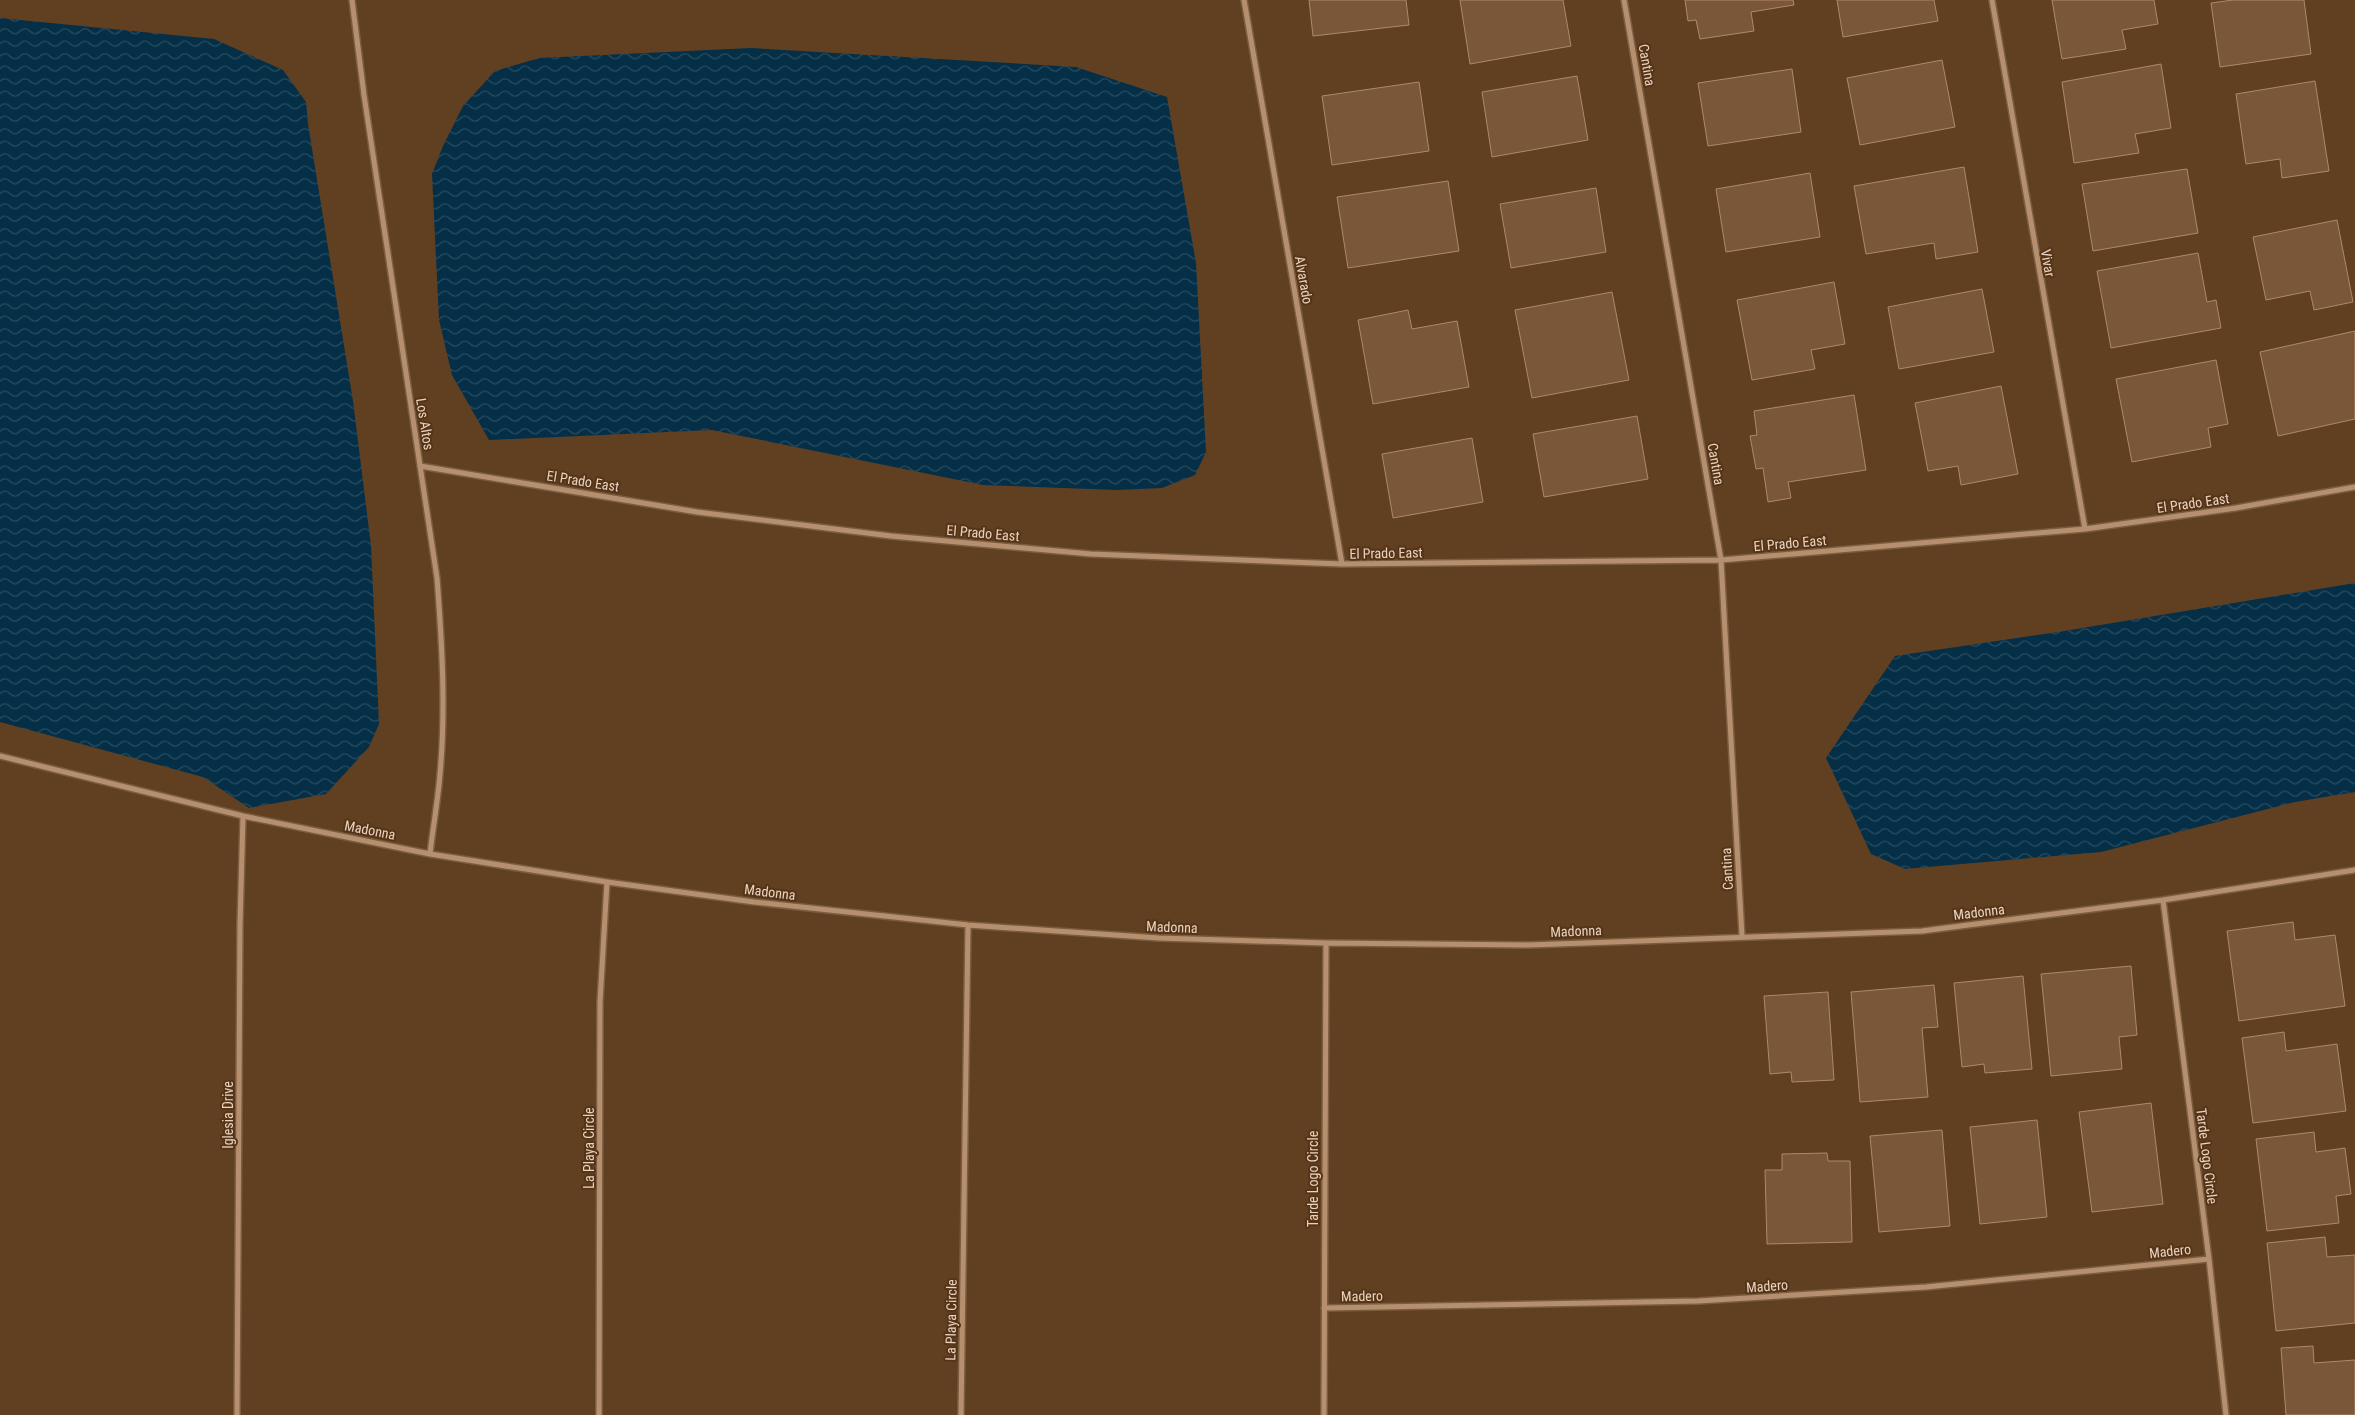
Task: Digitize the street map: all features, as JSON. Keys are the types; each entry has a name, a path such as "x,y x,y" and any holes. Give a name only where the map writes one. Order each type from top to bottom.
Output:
{"street":[{"name":"Los Altos","path":"352,0 364,95 437,578 443,669 440,774 430,854"},
{"name":"Alvarado","path":"1244,0 1342,564"},
{"name":"Cantina","path":"1624,0 1721,560 1742,936"},
{"name":"Vivar","path":"1992,0 2085,529"},
{"name":"El Prado East","path":"420,466 697,512 891,536 1091,554 1342,564 1721,560 2085,529 2236,508 2355,487"},
{"name":"Madonna","path":"0,756 244,816 430,854 608,882 754,902 968,925 1159,938 1326,943 1529,944 1922,931 2163,900 2355,870"},
{"name":"Iglesia Drive","path":"237,1415 240,934 244,816"},
{"name":"La Playa Circle","path":"599,1415 600,1002 608,882"},
{"name":"Tarde Logo Circle","path":"2163,900 2209,1259 2226,1415"},
{"name":"La Playa Circle","path":"961,1415 968,925"},
{"name":"Tarde Logo Circle","path":"1324,1415 1326,943"},
{"name":"Madero","path":"1324,1308 1698,1301 1926,1287 2209,1259"}],"water":[{"path":"0,18 214,39 283,70 306,102 353,401 371,546 379,724 369,747 326,794 249,808 203,777 0,722"},
{"path":"751,48 1076,67 1167,97 1196,263 1206,452 1195,475 1162,488 1117,490 983,485 712,430 489,440 452,375 439,320 432,174 443,146 463,106 495,71 539,58"},
{"path":"2355,583 2355,792 2295,802 2101,852 1905,869 1871,854 1826,758 1895,656 2058,632"}],"building":[{"path":"1309,0 1406,0 1409,25 1313,36"},
{"path":"1460,0 1563,0 1571,46 1470,64"},
{"path":"1685,0 1793,0 1794,5 1751,12 1754,31 1700,39 1696,20 1688,21"},
{"path":"1837,0 1934,0 1938,21 1843,37"},
{"path":"2052,0 2154,0 2158,24 2122,30 2126,49 2062,59"},
{"path":"2233,0 2304,0 2311,54 2220,67 2211,3"},
{"path":"1942,60 1955,127 1860,145 1847,78"},
{"path":"2161,64 2171,128 2135,134 2139,153 2074,163 2062,82"},
{"path":"1792,69 1801,132 1708,146 1698,83"},
{"path":"1577,76 1588,140 1492,157 1482,92"},
{"path":"2315,81 2329,171 2282,178 2280,159 2246,164 2236,94"},
{"path":"1419,82 1429,151 1332,165 1322,96"},
{"path":"1964,167 1978,252 1936,259 1934,243 1866,254 1854,186"},
{"path":"2187,169 2198,233 2093,251 2082,184"},
{"path":"1810,173 1820,237 1726,252 1716,189"},
{"path":"1448,181 1459,251 1348,268 1337,197"},
{"path":"1596,188 1606,252 1511,268 1500,204"},
{"path":"2337,220 2353,302 2314,310 2310,291 2266,300 2253,237"},
{"path":"2198,253 2207,302 2216,300 2221,328 2111,348 2097,271"},
{"path":"1834,282 1845,344 1811,350 1815,369 1752,380 1737,300"},
{"path":"1982,289 1994,352 1899,369 1888,307"},
{"path":"1612,292 1629,380 1532,398 1515,310"},
{"path":"1408,310 1412,329 1457,321 1469,387 1373,404 1358,320"},
{"path":"2355,331 2355,419 2278,436 2260,352"},
{"path":"2216,360 2228,424 2208,428 2211,447 2132,462 2116,379"},
{"path":"2001,386 2018,474 1961,485 1958,466 1928,471 1915,403"},
{"path":"1854,395 1866,470 1788,482 1791,498 1768,502 1763,468 1756,469 1750,436 1757,435 1754,411"},
{"path":"1637,416 1648,479 1544,497 1533,434"},
{"path":"1472,438 1483,502 1393,518 1382,454"},
{"path":"2293,922 2295,940 2335,935 2345,1006 2239,1021 2227,931"},
{"path":"2131,966 2137,1035 2119,1037 2122,1069 2051,1076 2041,974"},
{"path":"2023,976 2032,1069 1985,1073 1984,1064 1962,1067 1954,983"},
{"path":"1934,985 1938,1027 1922,1028 1928,1097 1860,1102 1851,992"},
{"path":"1828,992 1834,1080 1792,1082 1791,1072 1770,1074 1764,996"},
{"path":"2284,1032 2286,1051 2337,1044 2346,1111 2253,1123 2242,1038"},
{"path":"2151,1103 2163,1204 2092,1212 2079,1112"},
{"path":"2037,1120 2047,1217 1980,1224 1970,1127"},
{"path":"1942,1130 1950,1226 1879,1232 1870,1136"},
{"path":"2314,1132 2316,1152 2345,1148 2351,1194 2336,1196 2339,1223 2267,1231 2256,1139"},
{"path":"1827,1153 1828,1161 1850,1161 1852,1242 1767,1244 1765,1170 1782,1170 1782,1154"},
{"path":"2325,1237 2327,1257 2355,1255 2355,1323 2276,1331 2267,1243"},
{"path":"2313,1346 2314,1363 2355,1360 2355,1415 2286,1415 2281,1348"}]}
